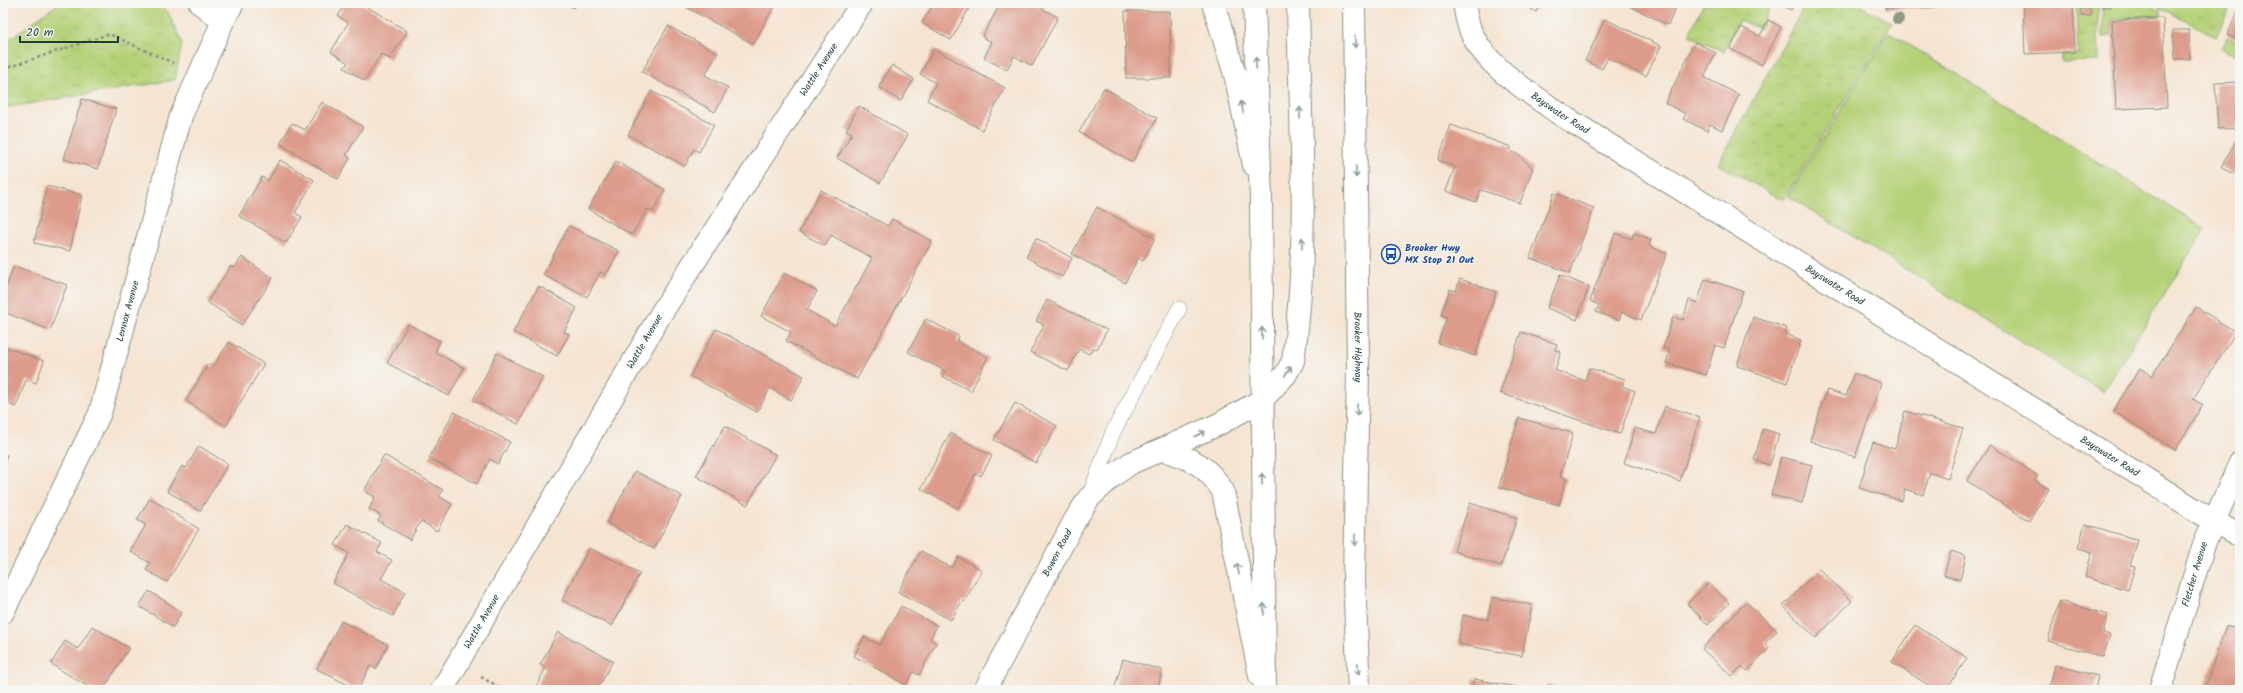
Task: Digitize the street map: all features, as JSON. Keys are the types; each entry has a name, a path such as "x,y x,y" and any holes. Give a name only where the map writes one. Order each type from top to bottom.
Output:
{"main road":[{"path":"200,3 228,12"},
{"name":"Wattle Avenue","path":"442,690 662,312 862,3"},
{"path":"1213,3 1236,78 1261,200"},
{"path":"1254,3 1261,200 1264,690"},
{"name":"Bowen Road","path":"985,690 1075,520 1089,498 1114,474 1131,463 1164,450 1217,425 1262,400 1290,368 1293,361 1298,318 1303,243 1298,3"},
{"name":"Brooker Highway","path":"1354,3 1358,371 1354,580 1359,690"},
{"name":"Bayswater Road","path":"1464,3 1469,28 1479,45 1505,72 1558,113 2215,522 2240,536"},
{"name":"Lennox Avenue","path":"3,612 100,413 181,116 228,12"},
{"path":"1164,450 1183,456 1213,475 1223,491 1264,690"},
{"name":"Fletcher Avenue","path":"2160,690 2204,544 2215,522 2240,462"}],"lane":[{"path":"1089,498 1113,432 1179,309"}],"path":[{"path":"3,69 109,34 199,74"}],"green space":[{"path":"59,3 158,3 168,12 182,43 175,80 3,108 3,44"},
{"path":"1704,3 1772,3 1760,29 1739,20 1724,52 1689,35"},
{"path":"1806,3 1856,3 1892,23 1783,200 1718,164"},
{"path":"2076,3 2097,3 2099,61 2062,62 2062,55 2078,54"},
{"path":"2102,3 2147,3 2160,11 2160,16 2111,19 2111,36 2103,37"},
{"path":"2161,3 2233,3 2216,36 2159,8"},
{"path":"1889,32 2205,229 2103,392 1788,196"},
{"path":"2227,37 2240,43 2240,57 2221,48"}],"building":[{"path":"346,3 361,3 407,31 390,59 381,54 365,81 344,68 348,63 331,52 348,23 338,16"},
{"path":"566,3 577,3 574,8"},
{"path":"689,3 776,3 753,44 686,7"},
{"path":"940,3 972,3 951,40 922,23 933,5"},
{"path":"1001,3 1032,3 1058,17 1032,66 1014,56 1007,70 984,58 992,42 982,37"},
{"path":"1521,3 1541,3 1536,12"},
{"path":"1624,3 1678,3 1668,25"},
{"path":"1777,3 1795,3 1791,10"},
{"path":"1885,3 1935,3 1936,7 1885,9"},
{"path":"2023,3 2073,3 2075,52 2025,54"},
{"path":"2081,3 2091,3 2091,6 2081,6"},
{"path":"2102,3 2111,3 2111,7 2102,7"},
{"path":"2091,8 2091,16 2081,16 2080,9"},
{"path":"2240,8 2240,41 2227,35"},
{"path":"1125,11 1170,11 1171,78 1126,78"},
{"path":"2163,18 2167,107 2116,109 2112,20"},
{"path":"1605,19 1661,46 1646,76 1608,58 1602,69 1585,61"},
{"path":"1768,20 1781,27 1762,65 1730,49 1741,27 1760,36"},
{"path":"668,26 718,53 705,75 728,88 715,112 642,72"},
{"path":"2173,30 2189,30 2190,59 2175,59"},
{"path":"1695,42 1716,53 1704,77 1739,95 1722,130 1710,124 1707,131 1683,119 1686,114 1665,103"},
{"path":"934,49 1005,88 982,130 927,100 936,83 920,74"},
{"path":"892,65 914,79 901,101 879,87"},
{"path":"2240,82 2240,128 2218,129 2215,83"},
{"path":"1104,88 1157,118 1132,162 1079,132"},
{"path":"651,91 714,125 699,152 694,149 685,166 628,135"},
{"path":"82,99 116,109 98,169 64,159"},
{"path":"322,102 363,127 346,155 350,158 338,179 280,144 292,123 305,130"},
{"path":"859,106 908,135 880,183 837,158 852,133 846,130"},
{"path":"1451,125 1511,147 1510,151 1517,154 1533,168 1520,203 1481,190 1476,202 1446,191 1455,167 1438,160"},
{"path":"2236,141 2240,144 2240,164 2234,174 2221,167"},
{"path":"280,160 314,180 295,213 302,217 286,243 239,216 262,177 268,181"},
{"path":"616,161 665,190 653,212 647,209 632,235 588,209"},
{"path":"47,186 82,195 70,251 34,243"},
{"path":"821,190 888,226 892,219 932,241 857,379 786,341 791,332 761,316 784,273 817,291 807,310 835,326 872,258 831,235 825,246 799,232"},
{"path":"1554,193 1594,208 1570,273 1530,258"},
{"path":"1097,207 1155,238 1143,261 1138,258 1125,283 1072,254"},
{"path":"569,226 619,251 606,275 600,272 587,297 543,275"},
{"path":"1615,233 1632,239 1634,233 1651,239 1649,246 1667,253 1641,320 1622,312 1619,320 1596,312 1599,305 1590,301"},
{"path":"1036,238 1072,258 1062,277 1026,257"},
{"path":"242,257 273,278 242,325 207,302 231,266 234,268"},
{"path":"14,266 67,285 50,330 3,312 3,296"},
{"path":"1560,275 1589,287 1577,320 1547,308"},
{"path":"1460,279 1496,292 1475,356 1438,343 1447,317 1441,315 1450,289 1456,291"},
{"path":"1705,279 1743,291 1724,348 1715,345 1706,375 1666,363 1670,350 1663,348 1673,317 1683,320 1689,300 1697,303"},
{"path":"539,286 577,308 564,332 569,334 557,356 513,332"},
{"path":"1047,300 1107,330 1097,349 1093,348 1089,354 1079,349 1068,371 1030,352 1044,325 1036,321"},
{"path":"2196,307 2236,332 2193,399 2203,405 2175,450 2113,411 2140,368 2152,376"},
{"path":"1753,317 1787,328 1785,334 1801,340 1787,383 1737,366"},
{"path":"926,319 959,336 957,341 988,357 971,391 942,376 945,371 908,352"},
{"path":"408,324 440,341 435,352 464,368 449,396 387,363"},
{"path":"716,329 804,376 791,400 770,388 757,412 690,376"},
{"path":"1521,332 1557,344 1555,350 1561,352 1555,370 1585,381 1589,368 1625,379 1622,386 1635,391 1620,434 1500,393"},
{"path":"229,342 264,364 226,426 186,401 208,364 213,367"},
{"path":"3,346 44,361 36,383 26,380 16,407 3,402"},
{"path":"497,353 543,377 518,424 473,400"},
{"path":"1854,373 1881,383 1855,457 1810,441 1827,390 1846,396"},
{"path":"1015,403 1057,426 1036,463 994,440"},
{"path":"1665,406 1700,417 1680,481 1624,463 1635,428 1656,434"},
{"path":"1905,411 1963,428 1948,479 1930,473 1923,495 1905,489 1902,501 1859,488 1873,442 1895,449"},
{"path":"454,412 510,442 498,464 490,459 477,484 429,458"},
{"path":"1519,418 1573,433 1560,477 1566,478 1559,505 1499,487"},
{"path":"725,426 776,455 747,505 696,476"},
{"path":"1763,429 1779,434 1770,465 1754,460"},
{"path":"950,433 992,456 981,476 976,473 958,508 921,489"},
{"path":"1990,445 2038,476 2035,480 2049,489 2029,521 1967,481"},
{"path":"199,446 228,464 200,511 167,491 182,466 186,468"},
{"path":"3,454 7,455 3,466"},
{"path":"384,455 443,490 439,496 452,504 437,531 421,521 410,540 378,521 381,516 369,509 375,497 364,491"},
{"path":"1781,457 1812,465 1802,503 1771,495"},
{"path":"635,471 682,496 654,549 607,523"},
{"path":"150,498 199,529 167,582 146,570 150,563 130,551 146,525 137,520"},
{"path":"1470,503 1517,518 1501,566 1454,551"},
{"path":"347,524 382,543 377,552 392,560 381,579 405,592 393,616 333,583 349,553 335,545"},
{"path":"2085,524 2138,540 2130,566 2135,567 2128,590 2085,577 2092,552 2078,548"},
{"path":"589,548 640,573 612,626 562,600"},
{"path":"921,551 952,568 958,557 982,570 964,602 962,601 951,620 898,592"},
{"path":"1951,551 1966,556 1960,580 1944,575"},
{"path":"1819,569 1852,601 1816,638 1783,606"},
{"path":"1708,583 1729,603 1708,625 1687,604"},
{"path":"149,591 182,612 173,627 139,606"},
{"path":"1492,597 1532,605 1522,656 1458,644 1463,615 1488,620"},
{"path":"2059,601 2108,615 2103,633 2110,635 2103,657 2048,641"},
{"path":"1746,602 1777,631 1765,643 1769,648 1747,671 1742,666 1732,676 1702,649"},
{"path":"901,606 937,626 930,639 936,643 919,675 913,672 906,685 854,656 864,637 880,645"},
{"path":"341,621 388,645 376,669 370,666 358,690 317,669"},
{"path":"1915,625 1967,658 1946,690 1936,690 1892,662"},
{"path":"92,626 129,648 103,690 93,690 51,664 65,641 78,649"},
{"path":"2226,626 2240,630 2240,690 2204,690"},
{"path":"558,632 613,661 597,690 542,690 536,687 546,667 540,665"},
{"path":"1123,659 1162,670 1158,687 1168,690 1114,690"},
{"path":"2055,665 2098,676 2095,690 2049,690"},
{"path":"1474,679 1527,689 1527,690 1472,690"},
{"path":"848,685 857,690 845,690"},
{"path":"1548,685 1570,689 1570,690 1547,690"}],"place":[{"name":"Brooker Hwy MX Stop 21 Out","path":"1391,254"}]}
